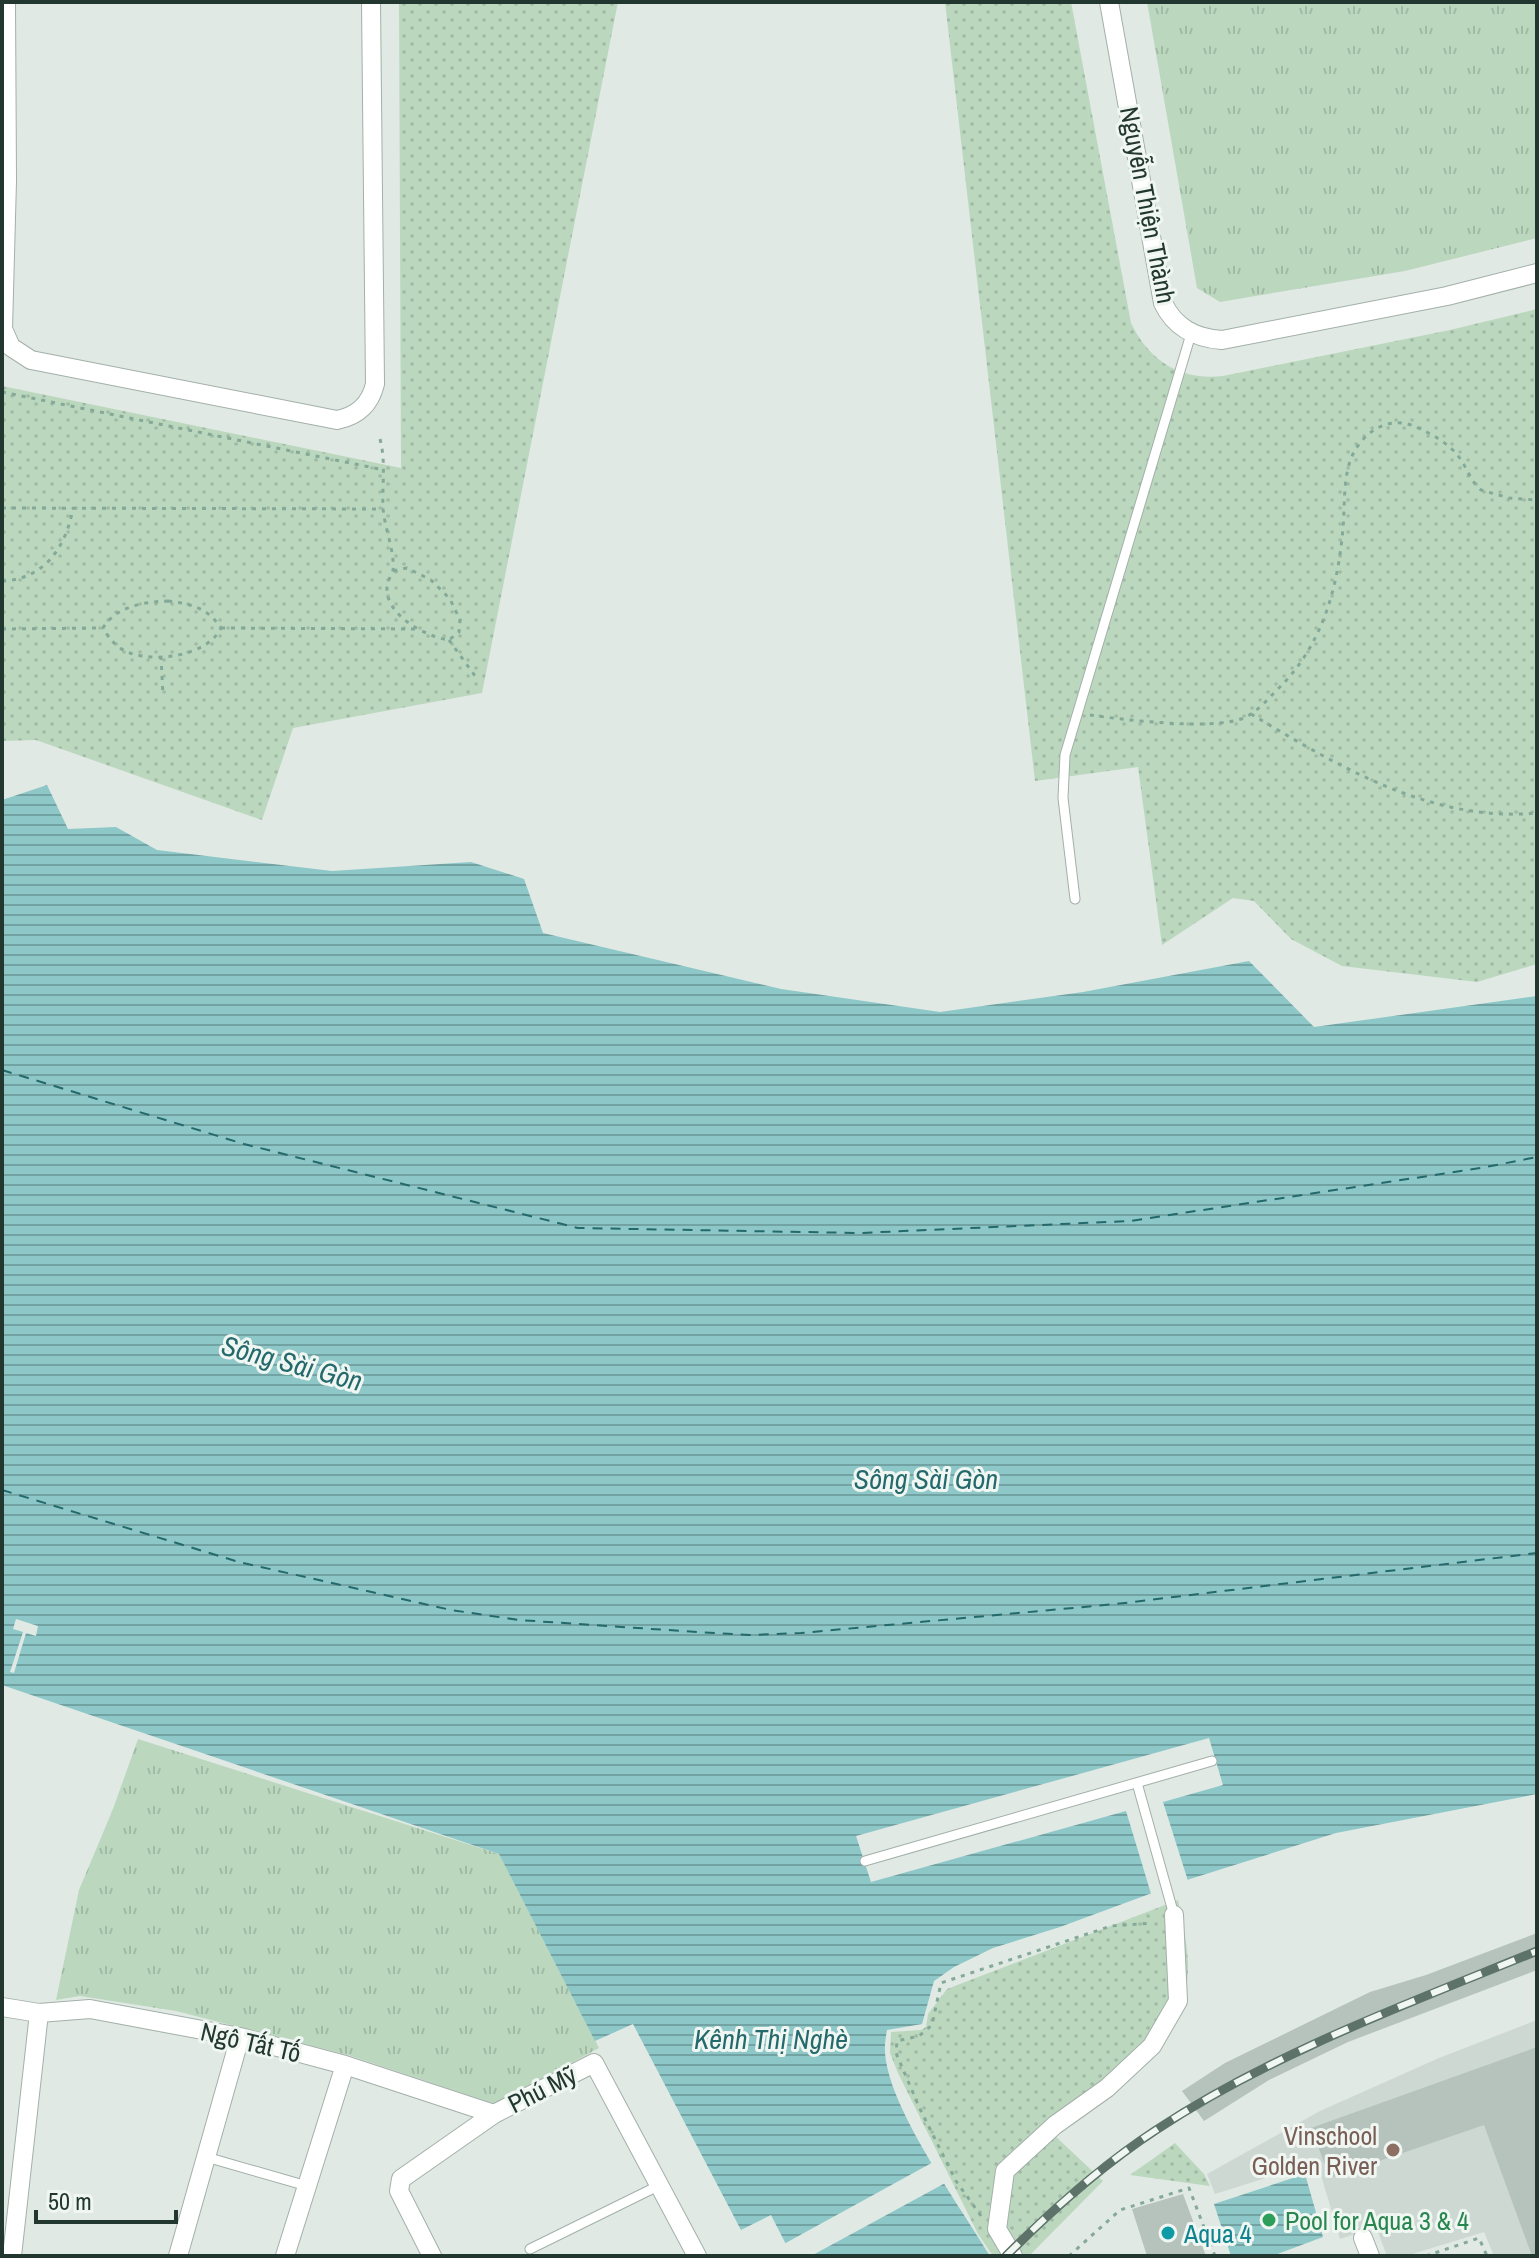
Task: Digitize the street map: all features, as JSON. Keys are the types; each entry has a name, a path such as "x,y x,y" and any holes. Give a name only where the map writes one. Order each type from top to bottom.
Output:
{"street":[{"path":"4,3 3,329 7,341 17,352 31,360 337,420 357,413 369,401 375,384 371,2"},
{"name":"Nguyễn Thiện Thành","path":"1109,2 1163,303 1169,315 1191,334 1222,340 1447,296 1537,273"},
{"path":"1013,2256 997,2229 1005,2171 1055,2125 1107,2088 1152,2046 1178,2001 1174,1915"},
{"name":"Ngô Tất Tố","path":"2,2007 39,2013 90,2009 240,2037 345,2065 494,2114"},
{"path":"9,2253 39,2013"},
{"path":"178,2256 240,2037"},
{"name":"Phú Mỹ","path":"432,2256 399,2191 401,2179 494,2114 594,2063 697,2256"},
{"path":"285,2256 345,2065"},
{"path":"1363,2238 1370,2256"}],"lane":[{"path":"1075,899 1061,783 1065,755 1191,334"},
{"path":"865,1861 1212,1761"},
{"path":"1137,1783 1174,1915"},
{"path":"206,2157 307,2186"},
{"path":"530,2249 658,2186"}],"path":[{"path":"2,392 384,470"},
{"path":"1077,713 1189,723 1233,721 1251,714 1297,668 1322,627 1338,573 1347,472 1357,447 1369,433 1387,424 1412,425 1455,452 1481,490 1509,498 1537,500"},
{"path":"380,439 385,455 383,509 393,571 387,587 388,600 418,629 436,639 449,640 459,632 460,620 450,599 431,580 407,568 393,571"},
{"path":"2,508 383,509"},
{"path":"2,581 32,574 53,557 65,537 73,508"},
{"path":"2,629 103,628 116,614 130,607 168,601 203,609 214,617 221,628"},
{"path":"103,628 110,640 127,652 161,656 187,652 211,643 221,628"},
{"path":"221,628 418,629"},
{"path":"449,640 478,680"},
{"path":"161,656 163,696"},
{"path":"1251,714 1322,755 1412,797 1478,813 1537,813"},
{"path":"986,2223 956,2181 932,2133 896,2053 897,2041 919,2036 932,2025 941,1983 1111,1926 1152,1923"},
{"path":"1069,2256 1120,2210 1189,2188 1215,2256"},
{"path":"1426,2256 1479,2238 1487,2256"}],"shaded area":[{"name":"Vinschool Golden River","path":"1537,2020 1537,2256 1494,2256 1484,2232 1406,2256 1387,2256 1376,2227 1340,2239 1317,2162 1215,2194 1207,2174 1320,2111 1439,2058"}],"green space":[{"path":"399,2 618,2 482,693 293,728 262,820 36,740 2,741 2,386 401,468"},
{"path":"945,2 1071,2 1131,323 1147,348 1168,366 1193,375 1223,376 1537,309 1537,964 1477,982 1342,966 1291,939 1254,901 1233,898 1162,945 1138,767 1035,781"},
{"path":"1147,2 1537,2 1537,238 1405,271 1220,302 1197,288"},
{"path":"138,1739 499,1854 599,2048 495,2104 348,2055 176,2011 80,1996 56,2000 79,1890"},
{"path":"1178,1900 1188,1962 1185,1993 1177,2020 1163,2044 1145,2065 1124,2084 1053,2134 1103,2181 1029,2256 993,2256 978,2234 898,2073 890,2053 891,2032 926,2027 928,2014 947,1989"},
{"path":"1175,2143 1204,2174 1210,2186 1130,2175"}],"water":[{"name":"Sông Sài Gòn","path":"47,785 68,829 116,827 157,850 332,871 471,862 524,879 543,933 781,989 940,1012 1083,992 1249,961 1314,1027 1537,996 1537,1794 1336,1833 1190,1879 993,1948 954,1967 934,1981 922,2024 887,2030 886,2061 892,2083 915,2134 990,2256 792,2256 771,2215 741,2230 633,2024 595,2041 499,1854 2,1685 2,800"},
{"name":"Pool for Aqua 3 & 4","path":"1305,2174 1323,2237 1272,2256 1231,2256 1214,2204"}],"pier":[{"path":"16,1619 38,1626 36,1636 26,1633 14,1673 10,1672 23,1632 13,1629"},
{"path":"1209,1738 1223,1785 1163,1802 1189,1884 1152,1897 1126,1811 871,1882 856,1836"},
{"path":"937,2160 949,2181 811,2256 788,2256 782,2245"}],"building":[{"path":"1537,1933 1537,1970 1348,2042 1269,2080 1204,2121 1182,2091 1225,2063 1370,1992 1426,1975"},
{"name":"Vinschool Golden River","path":"1537,2047 1537,2256 1532,2256 1484,2125 1330,2178 1311,2128"},
{"name":"Aqua 4","path":"1183,2194 1206,2256 1147,2256 1132,2209"}],"ferry route":[{"path":"2,1070 244,1144 578,1228 860,1233 1130,1221 1537,1157"},
{"path":"2,1490 239,1562 451,1610 519,1620 749,1635 1116,1604 1537,1553"}],"railway":[{"path":"1006,2256 1096,2174 1201,2102 1342,2032 1537,1951"}],"place":[{"name":"Vinschool Golden River","path":"1393,2150"},
{"name":"Pool for Aqua 3 & 4","path":"1269,2220"},
{"name":"Aqua 4","path":"1168,2233"}],"water label":[{"name":"Kênh Thị Nghè","path":"771,2039"}]}
